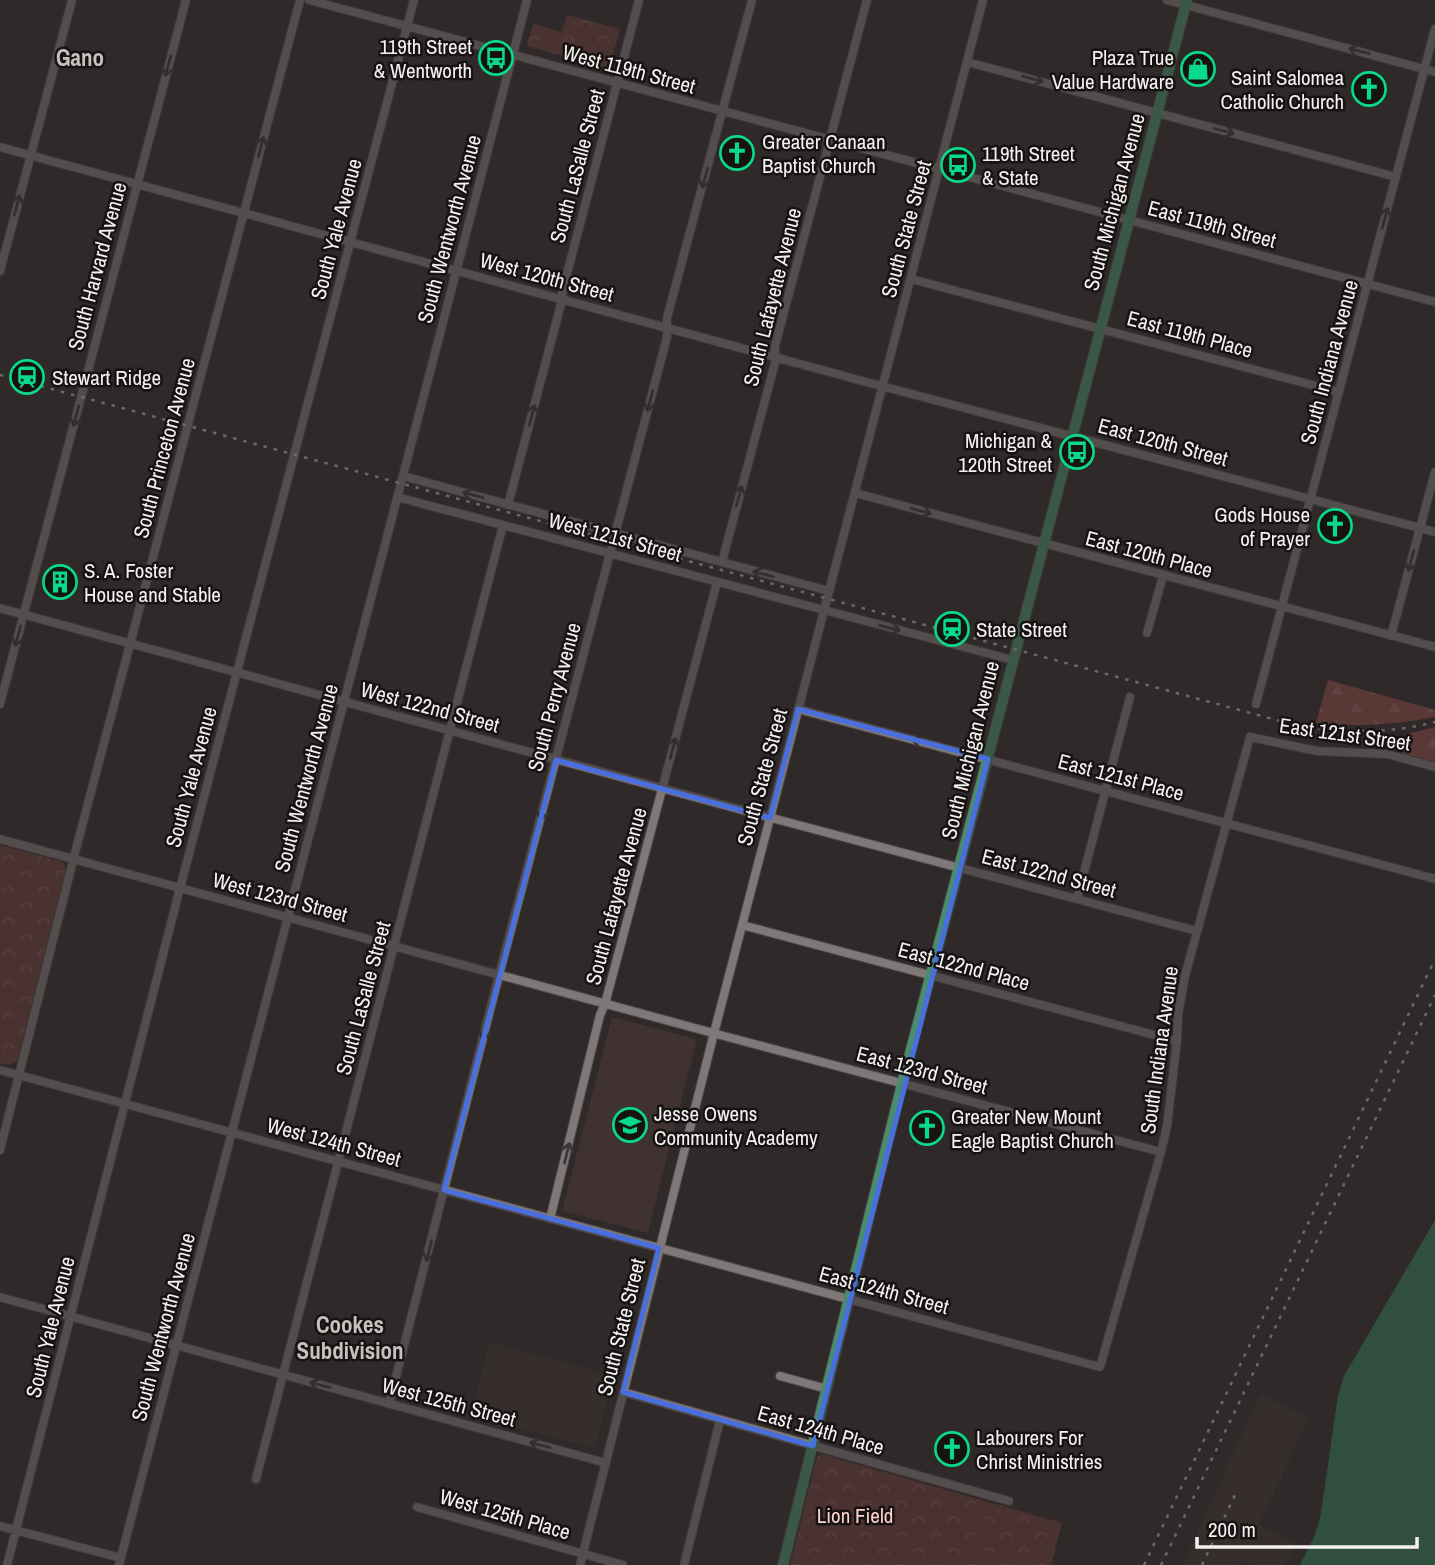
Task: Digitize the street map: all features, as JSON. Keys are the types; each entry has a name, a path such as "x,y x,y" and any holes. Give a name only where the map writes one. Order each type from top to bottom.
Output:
{"main road":[{"name":"South Michigan Avenue","path":"783,1565 902,1084 1187,2"}],"street":[{"path":"0,271 72,0"},
{"name":"South Harvard Avenue","path":"0,704 186,0"},
{"name":"South Princeton Avenue","path":"0,1150 73,859 300,0"},
{"name":"West 119th Street","path":"309,0 939,170"},
{"name":"South Yale Avenue","path":"7,1565 124,1103 414,0"},
{"name":"South Wentworth Avenue","path":"120,1562 527,0"},
{"name":"South LaSalle Street","path":"508,505 639,0"},
{"name":"South Perry Avenue","path":"389,1404 668,335 668,317 752,0"},
{"name":"South Lafayette Avenue","path":"722,562 775,363 775,346 867,0"},
{"name":"South State Street","path":"580,1565 714,1033 983,0"},
{"path":"1167,0 1187,2 1435,72"},
{"name":"South Indiana Avenue","path":"1256,704 1435,29"},
{"path":"967,62 1396,177"},
{"name":"West 120th Street","path":"0,147 883,386"},
{"name":"East 119th Street","path":"939,170 1435,302"},
{"name":"East 119th Place","path":"911,279 1339,392"},
{"name":"East 120th Street","path":"883,386 1435,531"},
{"path":"1391,636 1435,472"},
{"name":"West 121st Street","path":"403,476 829,591"},
{"name":"East 120th Place","path":"855,494 1435,648"},
{"name":"West 121st Street","path":"397,497 824,611"},
{"name":"South LaSalle Street","path":"256,1479 503,525"},
{"path":"1147,634 1163,576"},
{"name":"South Lafayette Avenue","path":"550,1219 600,1015 717,582"},
{"name":"West 122nd Street","path":"0,608 770,818"},
{"path":"824,611 1013,660"},
{"path":"1077,899 1130,697"},
{"name":"East 121st Place","path":"799,709 1435,879"},
{"name":"South Indiana Avenue","path":"1100,1367 1161,1152 1167,1126 1178,1014 1185,976 1250,737"},
{"name":"East 121st Street","path":"1250,737 1317,751 1387,754 1435,767"},
{"name":"East 122nd Street","path":"770,818 1197,931"},
{"name":"West 123rd Street","path":"0,839 714,1033"},
{"name":"East 122nd Place","path":"742,925 1177,1041"},
{"name":"East 123rd Street","path":"714,1033 1161,1152"},
{"name":"West 124th Street","path":"0,1070 659,1248"},
{"name":"East 124th Street","path":"659,1248 1100,1367"},
{"name":"West 125th Street","path":"0,1297 606,1463"},
{"path":"780,1376 827,1390"},
{"name":"East 124th Place","path":"623,1392 1009,1501"},
{"path":"684,1565 720,1420"},
{"name":"West 125th Place","path":"417,1507 623,1565"},
{"path":"0,1526 120,1562"}],"highlighted area":[{"path":"798,709 988,759 813,1446 623,1392 659,1248 444,1190 556,760 770,818"}],"shaded area":[{"name":"Jesse Owens Community Academy","path":"612,1017 697,1039 648,1233 562,1211"},
{"path":"1435,1220 1435,1565 1300,1565 1320,1519 1338,1396 1344,1376"},
{"path":"490,1342 614,1376 594,1448 470,1415"},
{"path":"1260,1394 1309,1418 1259,1525 1296,1544 1285,1565 1255,1565 1242,1559 1239,1565 1183,1565"}],"green space":[{"path":"567,15 620,29 609,69 527,46 533,24 562,32"},
{"path":"1328,680 1435,710 1435,717 1376,725 1316,723"},
{"path":"1435,727 1435,763 1403,755 1408,734"},
{"path":"0,845 63,862 66,868 17,1062 8,1065 0,1063"},
{"name":"Lion Field","path":"821,1454 1062,1523 1051,1565 790,1565 817,1457"}],"railway":[{"path":"0,375 1295,725 1365,731 1400,729 1435,722"},
{"path":"1144,1565 1435,959"},
{"path":"1161,1565 1435,995"},
{"path":"1202,1565 1235,1495"}],"place":[{"name":"119th Street & Wentworth","path":"496,58"},
{"name":"Plaza True Value Hardware","path":"1198,69"},
{"name":"Saint Salomea Catholic Church","path":"1369,89"},
{"name":"Greater Canaan Baptist Church","path":"737,153"},
{"name":"119th Street & State","path":"958,165"},
{"name":"Stewart Ridge","path":"27,377"},
{"name":"Michigan & 120th Street","path":"1077,452"},
{"name":"Gods House of Prayer","path":"1335,526"},
{"name":"S. A. Foster House and Stable","path":"60,582"},
{"name":"State Street","path":"952,629"},
{"name":"Jesse Owens Community Academy","path":"630,1125"},
{"name":"Greater New Mount Eagle Baptist Church","path":"927,1128"},
{"name":"Labourers For Christ Ministries","path":"952,1449"}],"district":[{"name":"Gano","path":"80,57"},
{"name":"Cookes Subdivision","path":"350,1337"}]}
